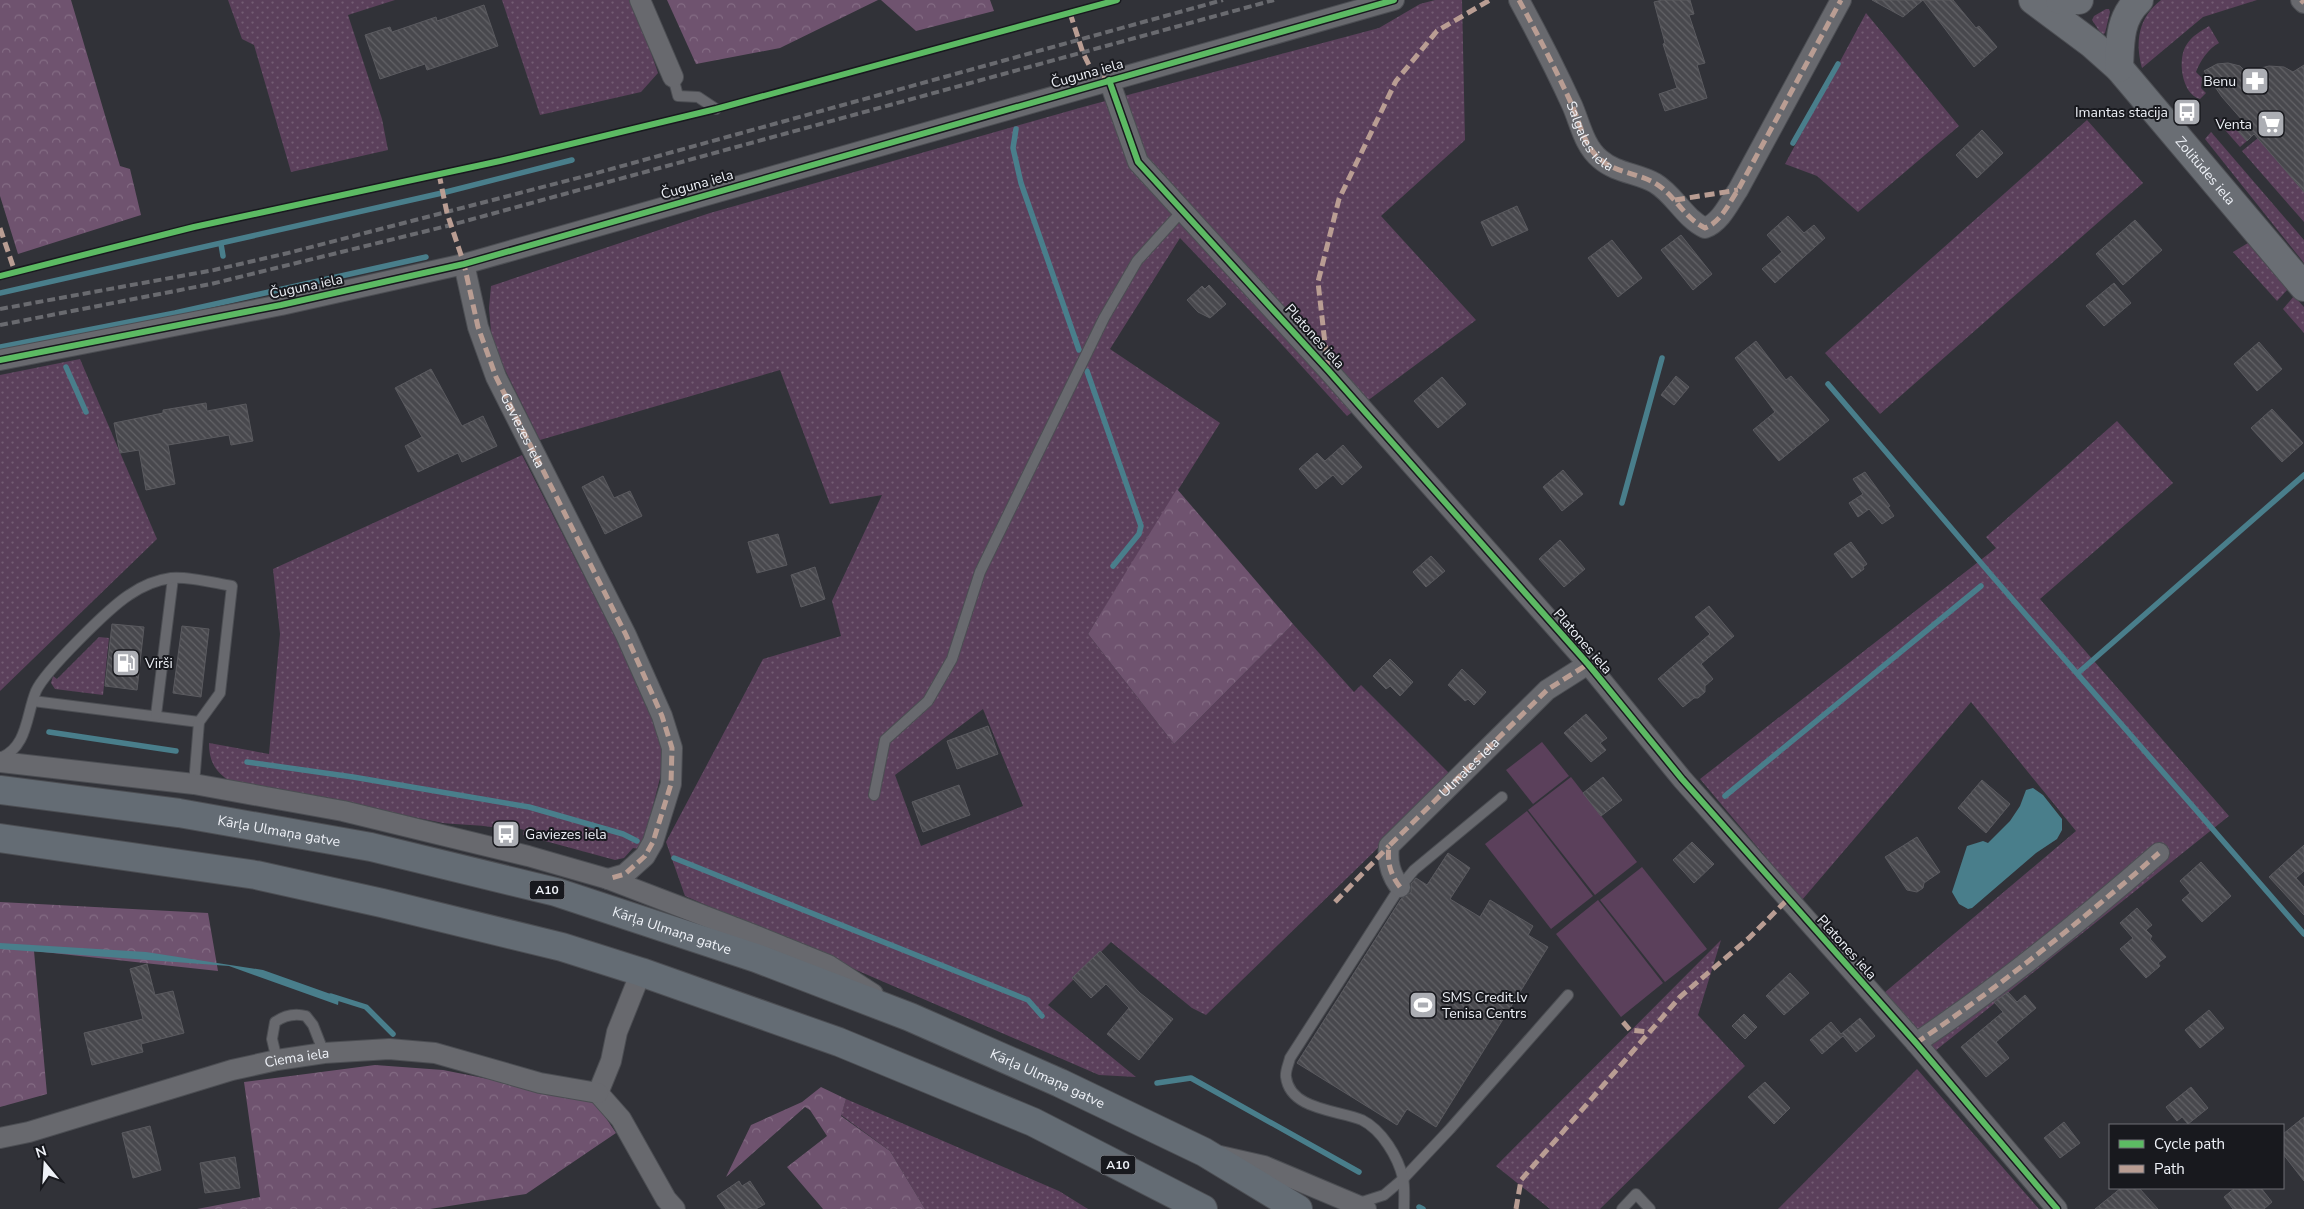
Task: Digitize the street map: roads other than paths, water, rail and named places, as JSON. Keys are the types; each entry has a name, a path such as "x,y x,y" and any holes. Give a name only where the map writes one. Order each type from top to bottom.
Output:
{"highway":[{"name":"Kārļa Ulmaņa gatve","path":"0,790 179,813 371,847 556,892 756,958 910,1017 1060,1083 1204,1152 1298,1209"},
{"name":"A10","path":"0,838 256,875 382,903 553,945 641,972 839,1042 1032,1122 1203,1209"}],"street":[{"path":"640,0 673,77"},
{"name":"Čuguna iela","path":"0,360 281,305 464,264 1394,0"},
{"name":"Salgales iela","path":"1519,0 1572,106 1587,143 1598,158 1612,169 1654,182 1668,192 1693,222 1705,228 1720,218 1738,190 1841,0"},
{"name":"Zolitūdes iela","path":"2033,0 2092,44 2119,68 2304,287"},
{"path":"2060,0 2079,0"},
{"path":"2119,68 2123,21 2131,7 2139,0"},
{"path":"2301,0 2304,3"},
{"name":"Platones iela","path":"1109,80 1138,162 1184,210 1328,370 1588,664 1682,779 1916,1043 2057,1209"},
{"name":"Gaviezes iela","path":"464,264 478,327 496,377 626,635 662,716 672,748 671,784 653,842 645,856 625,874 608,879"},
{"name":"Ulmales iela","path":"1400,887 1393,879 1387,861 1389,846 1547,690 1588,664"},
{"path":"0,760 194,784 343,811 528,856 608,879 828,965 910,1017"},
{"path":"1916,1043 1984,997 2073,927 2159,853"},
{"path":"641,972 617,1032 611,1062 598,1093 621,1119 666,1199 675,1209"},
{"name":"Ciema iela","path":"0,1138 39,1130 232,1070 277,1060 324,1053 389,1049 435,1053 540,1083 598,1093"},
{"path":"1204,1152 1264,1166 1361,1206"}],"lane":[{"path":"673,77 678,96 698,97 716,109"},
{"path":"874,795 885,740 928,701 952,659 980,572 1104,318 1137,261 1184,210"},
{"path":"156,716 173,578"},
{"path":"0,760 14,750 20,741 33,701 44,677 104,616 138,589 151,583 173,578 232,586 220,693 199,722 194,784"},
{"path":"33,701 199,722"},
{"path":"1404,1209 1403,1179 1392,1151 1379,1134 1363,1121 1303,1102 1292,1090 1286,1076 1290,1058 1400,887 1414,870 1502,798"},
{"path":"1361,1206 1384,1195 1403,1179 1450,1129 1568,995"},
{"path":"277,1060 272,1039 275,1022 297,1014 306,1016 313,1025 324,1053"},
{"path":"1622,1209 1636,1194 1650,1209"}],"water":[{"path":"2033,788 2043,795 2062,819 2062,830 2057,839 2036,853 1972,908 1968,909 1959,904 1952,892 1967,846 1983,841 1988,843 2010,821 2020,806 2026,790"},
{"path":"0,943 146,952 263,970 339,997 338,1005 229,966 0,949"}],"waterway":[{"path":"1793,143 1838,64"},
{"path":"1016,129 1013,148 1021,183 1079,350"},
{"path":"0,293 442,193 572,160"},
{"path":"221,244 223,256"},
{"path":"0,347 175,313 426,257"},
{"path":"1622,503 1662,358"},
{"path":"66,367 86,412"},
{"path":"1087,371 1141,526 1139,534 1113,566"},
{"path":"1828,384 1993,577 2304,934"},
{"path":"2078,673 2304,475"},
{"path":"1725,796 1981,586"},
{"path":"49,732 176,751"},
{"path":"247,762 353,777 529,807 623,834 637,841"},
{"path":"674,858 1028,1000 1042,1016"},
{"path":"331,996 366,1007 393,1034"},
{"path":"1157,1083 1191,1078 1359,1172"},
{"path":"1419,1207 1423,1209"}],"railway":[{"path":"0,309 214,270 288,253 593,174 1223,0"},
{"path":"0,325 211,284 451,225 1274,0"}],"place":[{"name":"Benu","path":"2255,81"},
{"name":"Imantas stacija","path":"2187,112"},
{"name":"Venta","path":"2271,124"},
{"name":"Virši","path":"126,663"},
{"name":"Gaviezes iela","path":"506,834"},
{"name":"SMS Credit.lv Tenisa Centrs","path":"1423,1005"}]}
